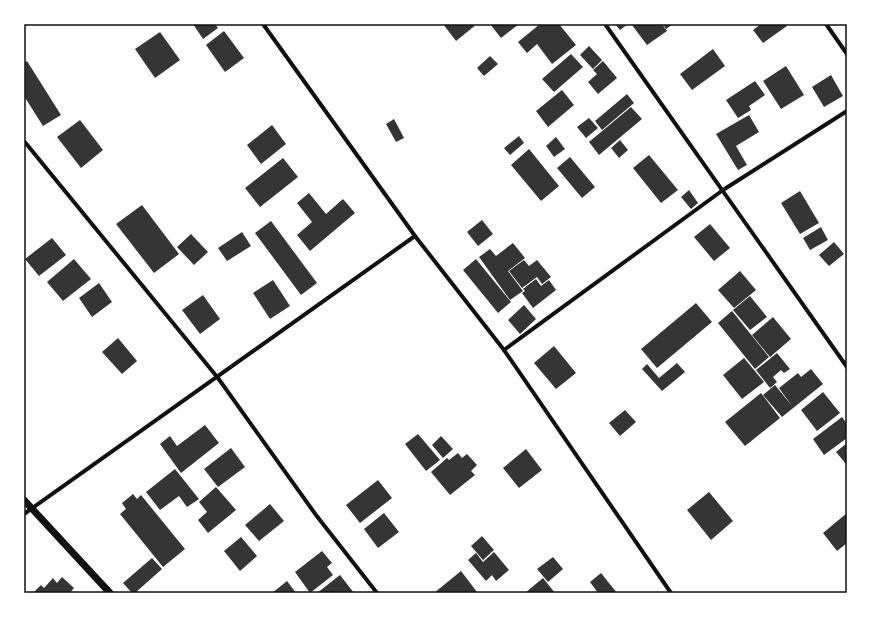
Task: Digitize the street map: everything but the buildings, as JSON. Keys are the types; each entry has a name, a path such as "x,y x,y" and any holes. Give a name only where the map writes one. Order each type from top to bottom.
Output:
{"street":[{"path":"263,24 415,236 504,350 671,593"},
{"path":"605,24 847,367"},
{"path":"826,24 847,54"},
{"path":"504,350 723,190 847,111"},
{"path":"24,141 218,378 316,516 377,593"},
{"path":"24,514 218,378 415,236"},
{"path":"24,500 110,593"}]}
